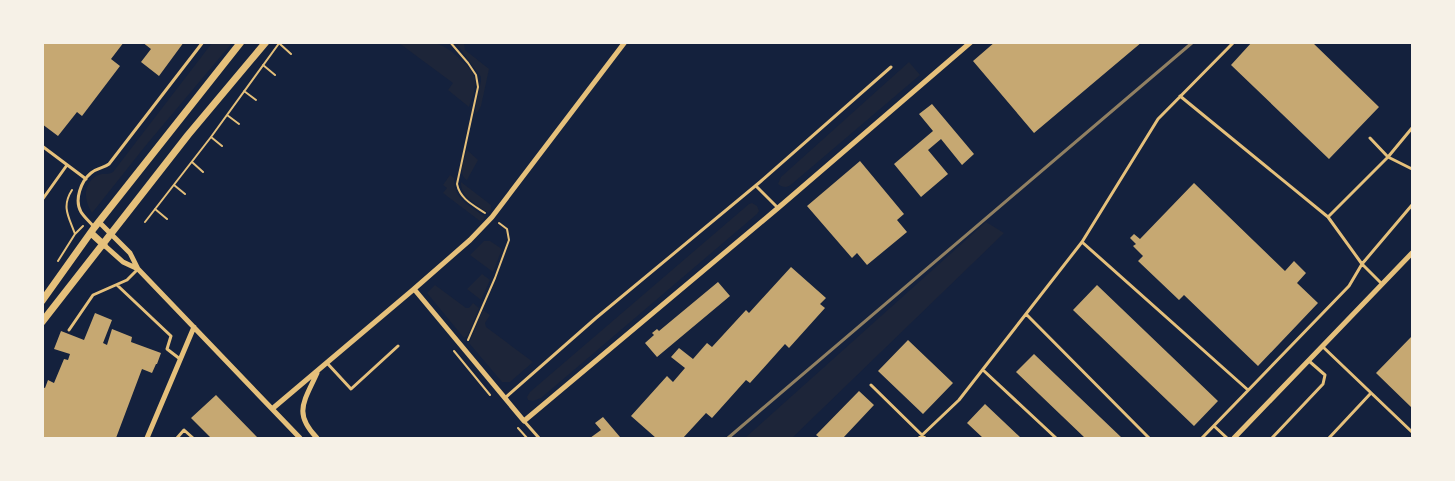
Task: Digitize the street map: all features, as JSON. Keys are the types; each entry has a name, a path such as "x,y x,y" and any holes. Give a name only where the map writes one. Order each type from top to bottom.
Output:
{"street":[{"path":"42,301 95,227 241,42"},
{"path":"42,322 188,135 266,42"},
{"path":"272,409 476,235 492,217 625,42"},
{"path":"414,289 524,421 778,208 971,42"},
{"path":"95,227 111,234 130,253 138,269 300,438"},
{"path":"95,227 104,245 123,262 138,269"},
{"path":"1234,438 1412,253"},
{"path":"147,438 194,328"},
{"path":"317,438 302,418 305,400 318,371"}],"lane":[{"path":"95,227 80,211 78,203 79,191 86,179 92,172 109,164 203,42"},
{"path":"871,385 922,438 959,400 1082,242 1158,119 1234,42"},
{"path":"505,398 596,318 756,186 891,67"},
{"path":"1180,96 1328,217 1362,264 1382,284"},
{"path":"1328,217 1388,157 1412,128"},
{"path":"1370,138 1388,157 1412,169"},
{"path":"42,146 86,179"},
{"path":"42,200 67,165"},
{"path":"756,186 778,208"},
{"path":"1202,438 1348,286 1362,264 1412,205"},
{"path":"1082,242 1248,390"},
{"path":"69,330 93,295 128,280 138,269"},
{"path":"117,285 171,336 167,349 180,359"},
{"path":"1026,314 1149,438"},
{"path":"326,363 352,388 398,346"},
{"path":"1322,346 1412,431"},
{"path":"1272,438 1323,384 1325,375 1309,361"},
{"path":"983,370 1056,438"},
{"path":"1329,438 1371,392"},
{"path":"524,421 539,438"},
{"path":"1214,426 1227,438"},
{"path":"177,438 184,430 193,438"}],"path":[{"path":"450,42 476,75 478,87 457,184 458,192 507,230 509,240 468,340 461,346"},
{"path":"145,222 211,137 280,43 292,54"},
{"path":"263,65 274,75"},
{"path":"244,90 256,100"},
{"path":"227,115 239,124"},
{"path":"211,137 222,146"},
{"path":"191,162 203,172"},
{"path":"174,185 184,194"},
{"path":"155,209 167,219"}],"shaded area":[{"path":"212,43 232,43 92,213 86,198 89,183 98,175 113,172"},
{"path":"399,43 435,43 456,56 473,73 475,78 469,107 448,90 453,83"},
{"path":"456,43 464,43 465,50 489,69 481,106 477,113 475,111 481,77"},
{"path":"909,62 920,75 791,184 784,187 778,184 781,177"},
{"path":"467,150 478,160 467,180 462,171"},
{"path":"450,175 454,178 460,197 485,217 483,220 480,221 443,193 447,188 443,185"},
{"path":"461,182 491,205 491,210 488,213 466,196 461,187"},
{"path":"752,203 757,206 759,211 757,214 541,398 533,401 528,400 527,397 530,392"},
{"path":"986,222 1004,233 792,438 745,438"},
{"path":"484,241 490,241 502,249 493,272 470,255"},
{"path":"482,274 490,280 481,300 467,289"},
{"path":"435,285 466,308 469,308 473,303 479,308 468,335 464,338 427,293"},
{"path":"483,310 490,315 485,323 486,327 533,362 510,382 502,382 469,343"}],"building":[{"path":"42,42 124,42 111,59 120,66 82,116 77,112 58,136 42,124"},
{"path":"142,42 184,42 159,76 141,62 151,49"},
{"path":"995,42 1142,42 1034,133 973,61"},
{"path":"1252,42 1312,42 1379,107 1329,159 1231,65"},
{"path":"932,104 974,154 962,165 941,139 928,150 948,174 921,197 894,164 933,131 919,114"},
{"path":"860,161 904,214 897,220 907,232 867,265 857,253 852,258 807,206"},
{"path":"1194,183 1285,271 1294,261 1306,273 1297,283 1318,303 1258,366 1184,295 1179,300 1138,261 1143,256 1133,246 1136,244 1130,238 1134,234 1140,239"},
{"path":"791,267 826,298 820,304 825,308 789,348 785,344 750,383 746,380 712,418 706,413 683,438 656,438 631,416 667,376 673,382 685,368 671,357 679,348 693,359 707,343 712,347 746,310 749,313"},
{"path":"718,282 730,296 657,357 645,343 654,335 652,333 657,329 659,331"},
{"path":"1097,285 1218,401 1194,426 1073,310"},
{"path":"95,313 112,320 103,343 107,345 112,329 132,337 131,342 161,353 157,364 152,373 142,369 116,438 42,438 42,387 45,388 48,380 54,383 64,359 68,360 70,354 54,349 61,331 84,340"},
{"path":"1412,336 1412,408 1376,373"},
{"path":"908,340 953,383 923,414 878,371"},
{"path":"1034,354 1122,438 1085,438 1016,372"},
{"path":"859,391 874,405 843,438 820,438 816,435"},
{"path":"216,395 258,438 211,438 191,418"},
{"path":"985,404 1021,438 983,438 967,423"},
{"path":"603,417 620,437 590,438 601,430 595,423"}],"railway":[{"path":"728,438 1193,42"}]}
